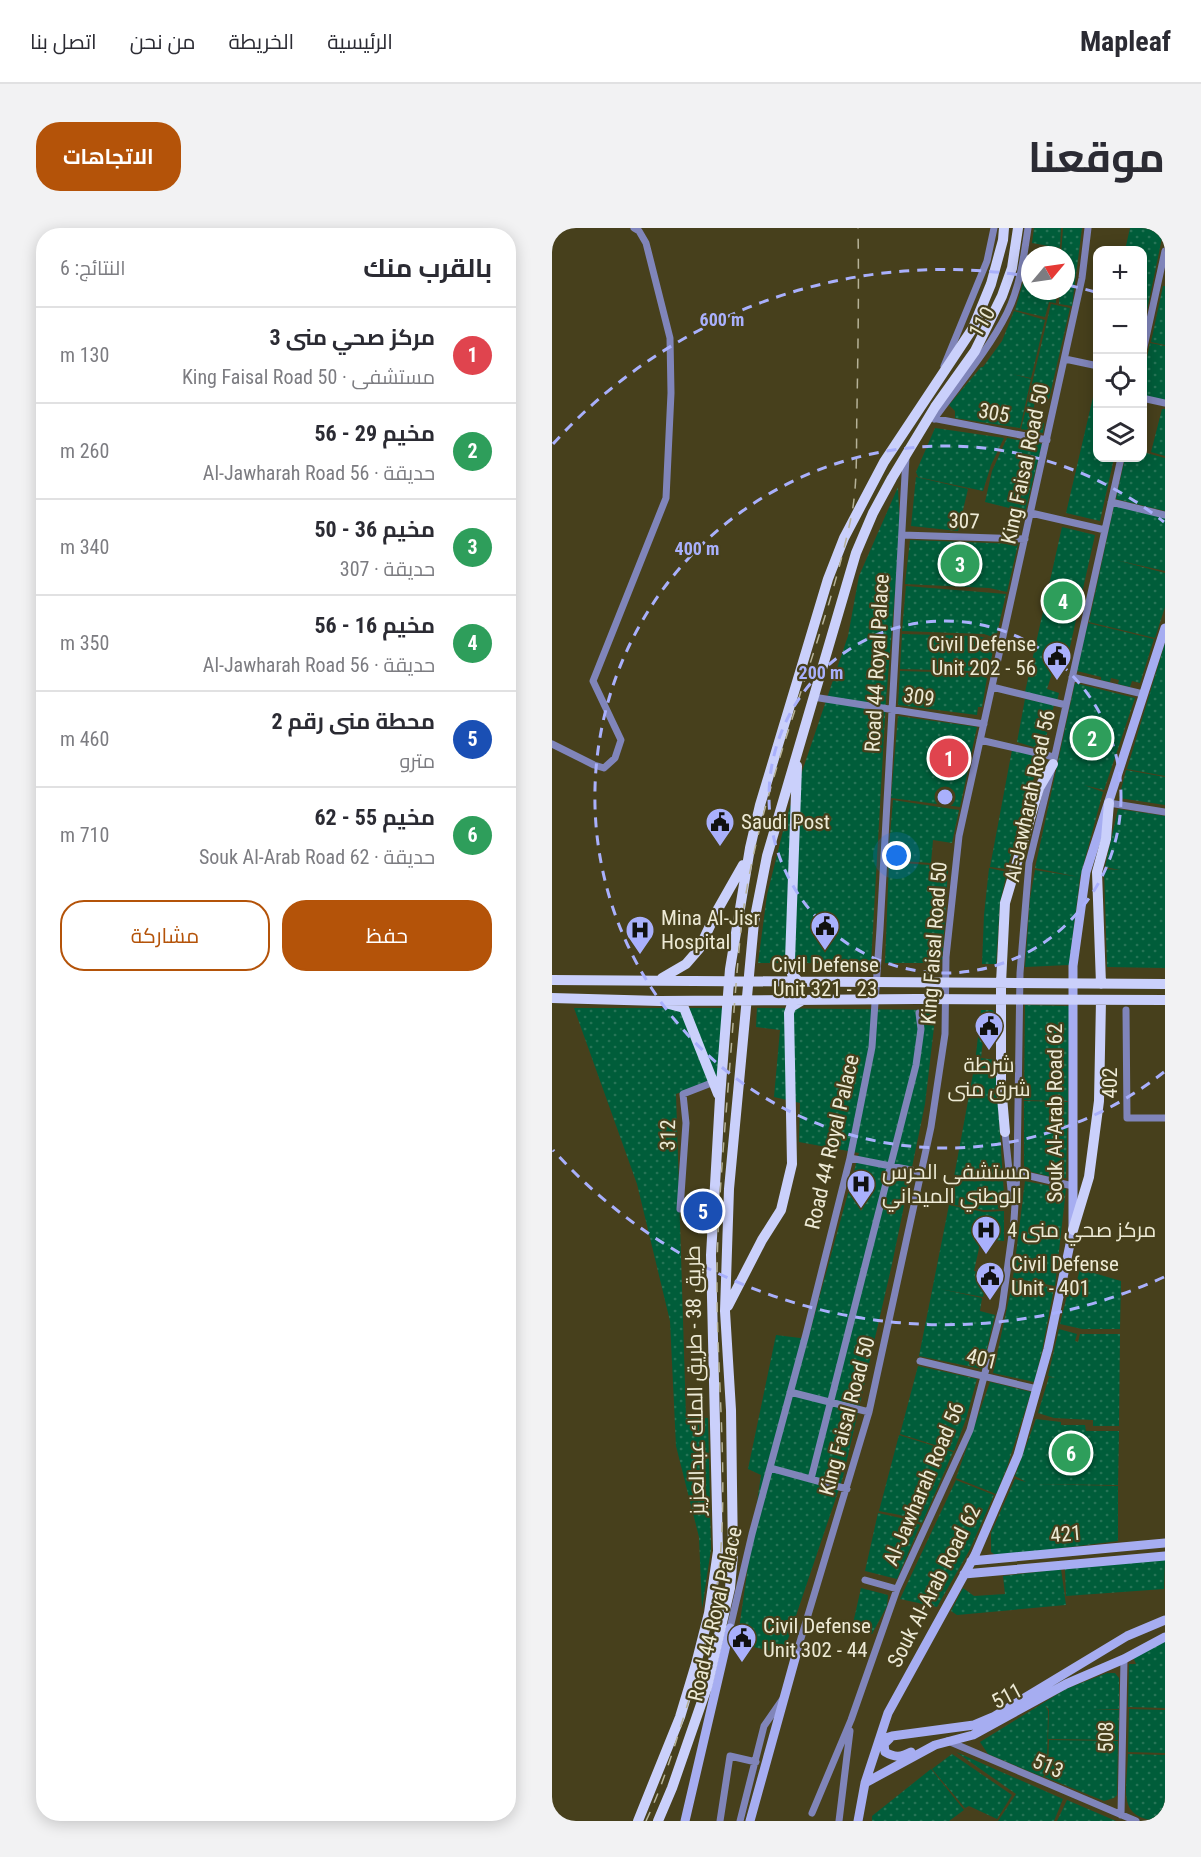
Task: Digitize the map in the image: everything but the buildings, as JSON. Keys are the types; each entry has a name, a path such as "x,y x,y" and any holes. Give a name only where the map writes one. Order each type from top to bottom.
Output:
{"main road":[{"name":"طريق 38 - طريق الملك عبدالعزيز","path":"638,1821 680,1717 696,1664 709,1613 718,1551 711,1255 730,969 748,857 760,805 828,579 844,538 884,462 974,328 991,284 1004,228"},
{"name":"طريق 38 - طريق الملك عبدالعزيز","path":"658,1821 672,1788 707,1687 730,1588 733,1554 732,1464 725,1311 729,1189 754,922 767,856 856,553 873,513 906,455 975,351 987,327 1012,268 1018,228"},
{"name":"Souk Al-Arab Road 62","path":"858,1821 865,1783 888,1713 971,1561 1018,1455 1048,1349 1073,1230 1073,966 1086,872 1165,628"},
{"path":"798,748 790,960 792,974 799,982"},
{"path":"1005,1132 1001,1085 999,983 1005,903 1039,788 1054,760"},
{"path":"1101,984 1097,872 1106,839 1108,803"},
{"path":"660,979 686,964 699,949 718,909 748,857"},
{"path":"552,980 693,979 799,982 1165,984"},
{"path":"552,998 660,1001 999,998 1165,1000"},
{"path":"1073,1230 1089,1177 1099,1101 1101,1000"},
{"path":"660,1001 684,1008 720,1098"},
{"path":"725,1311 762,1240 781,1210 792,1164 789,1013 792,1007 801,1001"},
{"name":"421","path":"971,1561 1165,1543"},
{"path":"964,1574 1165,1556"},
{"name":"511","path":"879,1740 892,1736 974,1725 993,1717 1127,1636 1153,1623 1165,1620"},
{"name":"Road 44 Royal Palace","path":"685,1821 730,1628"},
{"name":"511","path":"865,1783 935,1745 973,1735 1066,1684 1124,1659 1165,1637"},
{"path":"750,1821 796,1655"},
{"path":"892,1736 884,1744 885,1752 892,1756 902,1756 934,1740 947,1741"}],"street":[{"path":"634,228 639,231 646,243"},
{"path":"552,744 604,768 615,758 621,740 593,681 666,498 671,393 670,338 643,228"},
{"path":"937,384 987,261 994,228"},
{"name":"110","path":"931,418 988,345 1008,311 1023,261 1028,228"},
{"name":"King Faisal Road 50","path":"796,1655 869,1412 931,1127 945,1034 946,957 959,836 1065,359 1082,278 1088,228"},
{"path":"1143,354 1165,251"},
{"path":"1065,359 1093,365"},
{"path":"1147,399 1165,403"},
{"name":"305","path":"931,418 1047,440"},
{"name":"Road 44 Royal Palace","path":"730,1628 850,1158 872,1047 906,455"},
{"name":"Al-Jawharah Road 56","path":"851,1720 897,1589 970,1430 1002,1308 1014,1220 1017,1173 1020,973 1029,863 1120,462"},
{"path":"1111,502 1165,515"},
{"path":"1031,513 1105,530"},
{"name":"307","path":"903,535 1025,539"},
{"path":"1072,677 1143,694"},
{"path":"992,687 1066,705"},
{"name":"309","path":"813,697 984,724"},
{"path":"980,740 1054,760"},
{"path":"1108,803 1165,812"},
{"name":"402","path":"1126,1010 1127,1118 1165,1118"},
{"path":"811,1479 916,1065 921,1029 919,1013"},
{"name":"312","path":"680,1209 686,1123 683,1094 714,1082"},
{"name":"Al-Jawharah Road 56","path":"1005,1132 1014,1220"},
{"path":"850,1158 921,1172"},
{"path":"1017,1173 1073,1186"},
{"name":"401","path":"920,1360 1037,1389"},
{"path":"790,1392 869,1412"},
{"path":"770,1468 847,1489"},
{"path":"864,1580 897,1589"},
{"name":"508","path":"1121,1815 1124,1659"},
{"path":"740,1821 764,1726 784,1698"},
{"path":"812,1813 851,1720"},
{"path":"839,1821 851,1720"},
{"name":"513","path":"947,1741 1136,1821"},
{"path":"720,1821 730,1756 756,1762"}],"green space":[{"path":"1034,228 1061,228 1060,246 1032,243"},
{"path":"1063,228 1082,228 1075,283 1075,246 1062,246"},
{"path":"1130,228 1164,228 1147,311 1147,246 1126,246"},
{"path":"1163,286 1165,286 1165,345 1151,342"},
{"path":"1021,290 1021,300 1056,300 1056,303 1049,302 1045,317 1015,310"},
{"path":"1059,300 1073,300 1072,306 1059,304"},
{"path":"1051,304 1070,308 1049,399 1036,396 1031,421 1044,423 1043,433 1021,429"},
{"path":"1014,311 1045,320 1031,378 1012,374 1031,379 1020,428 955,418 955,411 949,405 983,367 1002,341"},
{"path":"1150,343 1165,346 1165,401 1147,397 1147,358"},
{"path":"1093,397 1093,462 1113,462 1100,521 1066,513"},
{"path":"1162,409 1165,409 1165,456 1151,452"},
{"path":"935,428 1004,438 991,465 983,491 918,477 916,472"},
{"path":"1007,438 1042,444 1025,512 985,502 992,471"},
{"path":"1147,453 1165,458 1165,511 1116,499 1124,462 1147,462"},
{"path":"916,477 968,489 958,531 911,526"},
{"path":"898,487 900,532 886,700 871,963 758,963 767,895 786,819 848,636 859,576"},
{"path":"1114,506 1165,518 1165,571 1116,560 1165,573 1165,607 1155,638 1089,622"},
{"path":"1062,527 1095,535 1065,669 1054,667 1047,689 1059,693 1057,701 1025,692"},
{"path":"910,540 1018,544 1007,592 989,588 905,584"},
{"path":"906,586 1006,594 996,638 984,634 902,631"},
{"path":"1088,623 1154,639 1140,683 1132,681 1130,687 1118,684 1119,680 1111,678 1110,682 1101,680 1101,677 1077,671"},
{"path":"902,634 977,636 995,640 988,676 971,671 900,669"},
{"path":"1165,643 1165,776 1127,769"},
{"path":"900,671 970,673 987,678 982,707 978,707 977,715 898,705"},
{"path":"1075,683 1135,698 1104,790 1084,785 1103,792 1080,877 1069,965 1025,967 1030,899 1035,870 1079,877 1035,868"},
{"path":"1025,699 1054,705 1043,750 1017,742"},
{"path":"898,716 977,727 960,807 891,798"},
{"path":"1012,750 1040,757 1007,869 990,867"},
{"path":"1126,770 1165,777 1165,805 1119,798"},
{"path":"893,800 959,810 952,843 933,840 931,863 888,860"},
{"path":"1118,809 1165,816 1165,968 1107,967 1104,869 1120,870 1105,867"},
{"path":"889,862 930,865 930,868 948,870 942,963 885,963"},
{"path":"989,868 1007,872 1000,902 996,964 982,964 984,915"},
{"path":"1025,1005 1069,1006 1068,1101 1024,1100"},
{"path":"574,1008 724,1008 718,1078 676,1094 686,1417 708,1418 711,1549 702,1609 699,1537 676,1446 670,1321 637,1184"},
{"path":"757,1008 936,1010 925,1104 892,1264 843,1477 783,1654 737,1643 761,1475 748,1469 776,1335 808,1339 859,1153 799,1142 800,1103 774,1097 780,1030 756,1027"},
{"path":"981,1010 992,1010 996,1014 996,1042 983,1040 981,1058 995,1060 1005,1209 984,1210 949,1204 975,1063"},
{"path":"1024,1101 1068,1102 1066,1178 1056,1178 1024,1170"},
{"path":"1025,1181 1066,1189 1055,1286 1013,1278"},
{"path":"949,1205 984,1212 1004,1211 1004,1241 981,1239 974,1271 1001,1277 999,1290 985,1287 983,1297 940,1289 982,1298 980,1311 995,1315 982,1369 919,1356"},
{"path":"1080,1269 1121,1281 1120,1329 1082,1329 1060,1324 1069,1287 1075,1288"},
{"path":"1013,1280 1054,1288 1034,1382 993,1373"},
{"path":"1059,1329 1077,1334 1075,1341 1078,1342 1080,1334 1120,1334 1119,1426 1093,1426 1093,1420 1054,1418 1038,1413 1049,1377 1056,1378 1048,1376"},
{"path":"918,1366 977,1379 954,1451 900,1434"},
{"path":"990,1382 1031,1392 996,1494 956,1478"},
{"path":"1036,1419 1061,1422 1061,1425 1085,1425 1086,1431 1119,1431 1118,1485 1032,1484 1118,1486 1118,1541 997,1556 991,1552 991,1533 1015,1479 1026,1482 1015,1476"},
{"path":"899,1435 953,1452 922,1523 879,1511"},
{"path":"956,1480 994,1495 969,1551 937,1607 900,1599"},
{"path":"878,1513 920,1525 897,1579 865,1571"},
{"path":"1165,1559 1164,1589 1066,1596 1065,1569"},
{"path":"1061,1569 1066,1605 957,1615 951,1611 963,1588 974,1596 1005,1594 1003,1576"},
{"path":"861,1588 888,1595 887,1606 872,1634 852,1628"},
{"path":"1165,1640 1165,1708 1128,1707 1129,1664 1136,1664 1133,1657"},
{"path":"1107,1673 1115,1673 1119,1678 1119,1709 1093,1709 1119,1710 1118,1740 1048,1739 1049,1710 1045,1705 1048,1711 1047,1768 1043,1777 988,1754 980,1742 1066,1689"},
{"path":"1129,1709 1165,1710 1165,1753 1128,1752"},
{"path":"1049,1740 1118,1741 1117,1795 1104,1801 1045,1777 1048,1768"},
{"path":"956,1752 1063,1799 1054,1821 998,1821 1016,1794"},
{"path":"952,1754 1012,1795 997,1819 969,1806 965,1808 932,1769"},
{"path":"1128,1754 1165,1755 1165,1821 1149,1820 1138,1816 1131,1810 1126,1792"},
{"path":"931,1769 964,1810 949,1821 872,1821 872,1816"},
{"path":"1067,1800 1116,1821 1057,1821"}],"railway":[{"path":"646,1821 668,1765 693,1686 717,1588 723,1512 717,1306 718,1246 723,1148 741,929 749,876 761,824 825,617 852,513 856,460 858,228"}],"place":[{"name":"مخيم 36 - 50","path":"960,564"},
{"name":"مخيم 16 - 56","path":"1063,601"},
{"name":"Civil Defense Unit 202 - 56","path":"1057,682"},
{"name":"مخيم 29 - 56","path":"1092,738"},
{"name":"مركز صحي منى 3","path":"949,758"},
{"name":"Saudi Post","path":"720,848"},
{"name":"Civil Defense Unit 321 - 23","path":"825,952"},
{"name":"Mina Al-Jisr Hospital","path":"640,956"},
{"name":"شرطة شرق منى","path":"989,1052"},
{"name":"مستشفى الحرس الوطني الميداني","path":"861,1210"},
{"name":"محطة منى رقم 2","path":"703,1211"},
{"name":"مركز صحي منى 4","path":"986,1256"},
{"name":"Civil Defense Unit - 401","path":"990,1302"},
{"name":"مخيم 55 - 62","path":"1071,1453"},
{"name":"Civil Defense Unit 302 - 44","path":"742,1664"}]}
